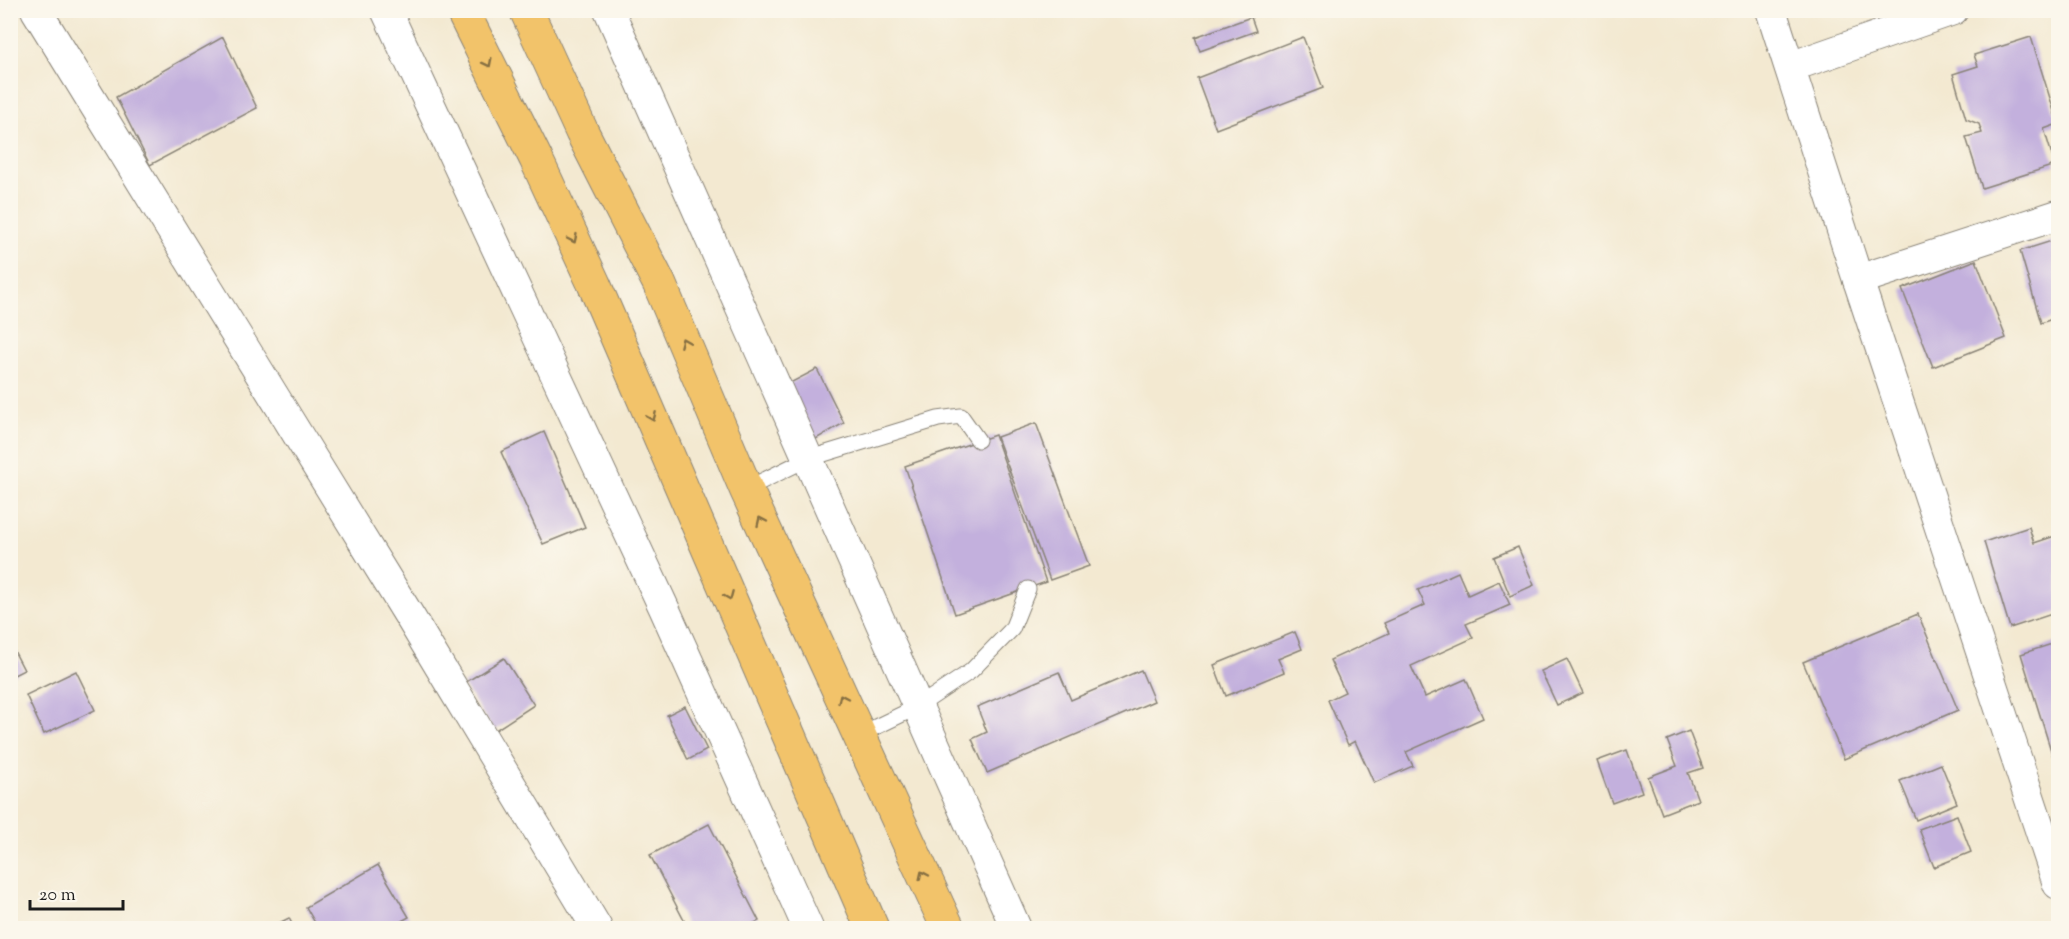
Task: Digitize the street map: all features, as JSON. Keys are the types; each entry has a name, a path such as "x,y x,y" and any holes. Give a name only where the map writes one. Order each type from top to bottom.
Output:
{"highway":[{"path":"462,10 536,159 594,284 872,928"},
{"path":"526,10 582,132 659,283 746,489 948,928"}],"street":[{"path":"36,10 404,607 597,928"},
{"path":"386,10 664,608 808,928"},
{"path":"609,10 1016,928"},
{"path":"1771,10 2058,884"},
{"path":"1790,67 1953,10"},
{"path":"1858,280 2058,215"}],"lane":[{"path":"746,489 807,459 938,419 961,416 978,440"},
{"path":"858,735 917,707 971,671 1012,629 1028,589"}],"building":[{"path":"1251,17 1256,31 1200,51 1195,37"},
{"path":"223,37 257,108 150,165 116,97"},
{"path":"1303,37 1323,88 1216,129 1197,78"},
{"path":"2031,37 2058,124 2044,129 2055,165 1982,188 1966,137 1982,133 1979,124 1966,119 1953,74 1978,66 1974,55"},
{"path":"2058,239 2058,317 2041,323 2020,251"},
{"path":"1976,260 2006,338 1933,367 1902,289"},
{"path":"817,369 844,423 816,439 788,384"},
{"path":"1036,423 1089,566 1050,580 997,437"},
{"path":"544,432 585,527 543,544 501,452"},
{"path":"995,435 1046,582 955,614 905,466"},
{"path":"2029,527 2034,543 2058,535 2058,612 2010,628 1984,542"},
{"path":"1518,547 1534,585 1510,596 1494,557"},
{"path":"1458,572 1468,595 1499,581 1510,605 1466,624 1473,638 1411,666 1425,697 1466,679 1483,718 1406,752 1413,766 1374,783 1355,741 1348,745 1328,700 1345,692 1330,660 1389,633 1384,623 1425,605 1418,590"},
{"path":"1918,614 1958,710 1844,759 1803,662"},
{"path":"1295,632 1302,649 1278,659 1284,672 1226,696 1214,665"},
{"path":"2058,642 2058,773 2021,654"},
{"path":"10,643 24,670 10,677"},
{"path":"504,658 534,705 494,731 463,684"},
{"path":"1567,659 1583,693 1557,705 1541,671"},
{"path":"1141,670 1154,701 987,773 972,739 987,732 977,707 1059,672 1071,700"},
{"path":"76,671 95,710 44,734 26,695"},
{"path":"685,706 707,750 688,760 667,715"},
{"path":"1689,731 1703,768 1688,773 1698,800 1662,814 1648,777 1677,766 1667,740"},
{"path":"1627,750 1642,792 1612,803 1597,761"},
{"path":"1941,764 1957,803 1916,820 1900,781"},
{"path":"1957,815 1971,852 1934,867 1919,829"},
{"path":"709,824 759,921 744,928 688,928 650,855"},
{"path":"378,865 409,917 389,928 318,928 306,907"},
{"path":"289,918 294,928 269,928"}]}
